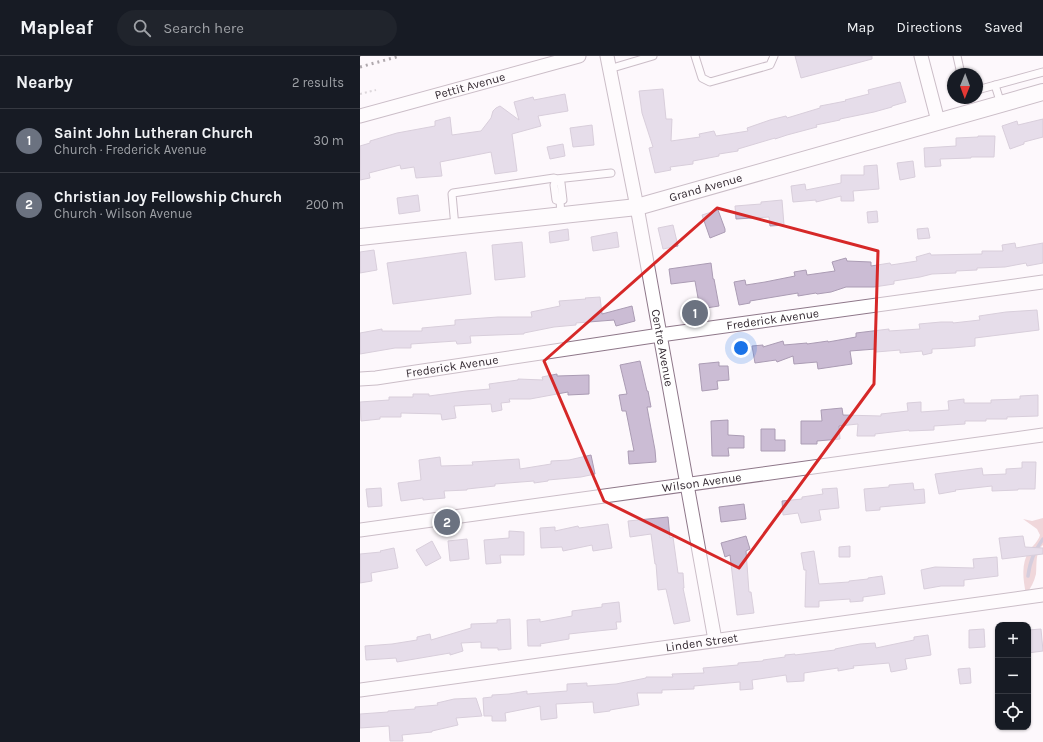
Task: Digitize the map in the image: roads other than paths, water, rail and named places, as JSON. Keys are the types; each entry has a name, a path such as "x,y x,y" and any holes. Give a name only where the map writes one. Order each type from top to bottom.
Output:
{"street":[{"name":"Pettit Avenue","path":"360,116 579,56"},
{"path":"921,56 938,121"},
{"name":"Centre Avenue","path":"608,62 637,207 715,640"},
{"name":"Grand Avenue","path":"360,237 455,226 560,208 637,207 1043,92"},
{"name":"Frederick Avenue","path":"360,379 376,378 1043,282"},
{"name":"Wilson Avenue","path":"360,530 1043,435"},
{"name":"Linden Street","path":"360,690 1043,595"}],"lane":[{"path":"608,62 653,56"},
{"path":"695,56 702,78 710,82 770,65 774,56"},
{"path":"957,56 960,68"},
{"path":"983,88 1043,72"},
{"path":"995,85 1001,104"},
{"path":"455,226 453,193 554,178 611,173"},
{"path":"556,179 561,183 563,200 560,208"}],"waterway":[{"path":"1028,576 1033,557 1043,539"}],"railway":[{"path":"360,67 400,56"}],"place":[{"name":"Saint John Lutheran Church","path":"695,313"},
{"name":"Christian Joy Fellowship Church","path":"447,522"}]}
